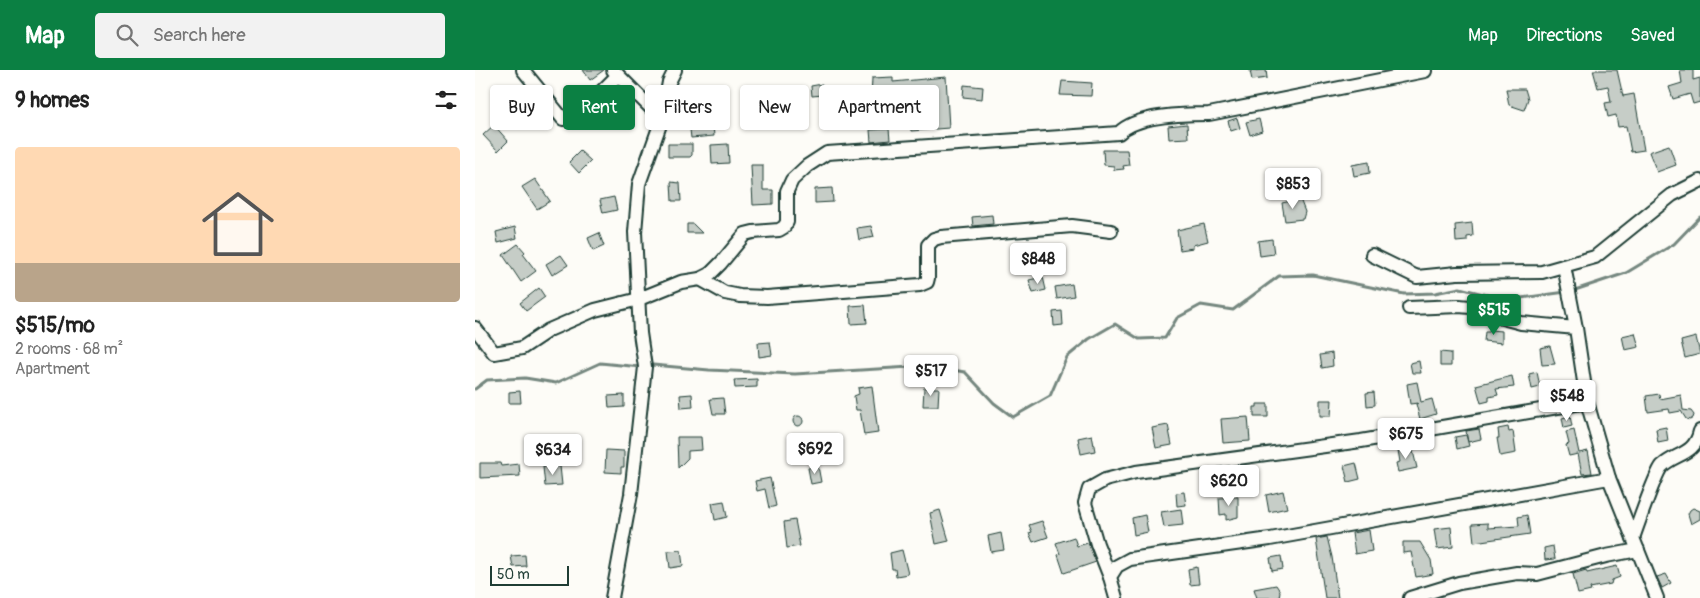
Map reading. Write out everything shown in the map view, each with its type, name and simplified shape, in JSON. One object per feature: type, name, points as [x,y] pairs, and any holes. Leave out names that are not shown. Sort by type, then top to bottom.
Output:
[{"type":"street","points":[[523,70],[563,119],[578,116],[616,73],[645,102]]},
{"type":"street","points":[[668,85],[675,70]]},
{"type":"street","points":[[475,328],[494,353],[522,348],[549,330],[595,310],[639,299],[681,282],[700,279],[710,274],[721,263],[745,234],[779,230],[784,227],[787,222],[787,191],[792,180],[807,166],[827,154],[1119,133],[1125,126],[1143,121],[1189,114],[1209,114],[1425,71]]},
{"type":"street","points":[[612,598],[631,494],[645,367],[640,333],[635,232],[639,184],[658,130]]},
{"type":"street","points":[[1372,254],[1417,276],[1457,273],[1542,272],[1595,257],[1672,196],[1700,181]]},
{"type":"street","points":[[700,279],[725,293],[739,296],[767,297],[920,285],[927,282],[928,278],[928,245],[941,237],[1072,226],[1111,231]]},
{"type":"street","points":[[1564,266],[1587,402],[1609,478],[1638,550],[1654,598]]},
{"type":"street","points":[[1409,308],[1459,306],[1481,308],[1502,318],[1521,323],[1576,328]]},
{"type":"street","points":[[1116,598],[1111,577],[1097,544],[1085,503],[1089,489],[1105,480],[1136,472],[1361,441],[1587,402]]},
{"type":"street","points":[[1633,538],[1661,467],[1683,454],[1698,441],[1700,431]]},
{"type":"street","points":[[1111,577],[1117,566],[1129,559],[1270,539],[1609,478]]},
{"type":"street","points":[[1410,598],[1459,583],[1517,573],[1537,574],[1606,556],[1638,550]]},
{"type":"building","points":[[583,70],[604,70],[590,80]]},
{"type":"building","points":[[1266,70],[1267,78],[1252,80],[1250,71]]},
{"type":"building","points":[[1593,70],[1617,70],[1623,96],[1634,94],[1644,150],[1631,152],[1626,126],[1618,127],[1616,115],[1608,117],[1605,103],[1611,102],[1608,86],[1598,88]]},
{"type":"building","points":[[1680,70],[1693,70],[1693,80],[1700,78],[1700,102],[1693,104],[1690,94],[1673,99],[1669,87],[1682,83]]},
{"type":"building","points":[[893,77],[893,82],[946,77],[949,128],[939,129],[939,85],[872,85],[872,78]]},
{"type":"building","points":[[1062,81],[1092,83],[1091,96],[1060,95]]},
{"type":"building","points":[[822,84],[819,85],[819,95],[812,96],[811,86]]},
{"type":"building","points":[[964,85],[983,87],[982,99],[963,97]]},
{"type":"building","points":[[1506,89],[1525,89],[1528,99],[1524,110],[1509,105]]},
{"type":"building","points":[[1237,118],[1240,128],[1231,131],[1228,121]]},
{"type":"building","points":[[1259,119],[1262,131],[1250,135],[1246,122]]},
{"type":"building","points":[[1187,124],[1188,138],[1169,139],[1168,126]]},
{"type":"building","points":[[490,129],[498,130],[508,141],[498,151],[483,135]]},
{"type":"building","points":[[690,130],[713,130],[714,136],[691,138]]},
{"type":"building","points":[[870,130],[889,130],[890,140],[871,142]]},
{"type":"building","points":[[668,144],[692,144],[692,155],[690,157],[668,157]]},
{"type":"building","points":[[728,144],[729,163],[712,164],[711,145]]},
{"type":"building","points":[[1669,145],[1676,165],[1657,172],[1649,152]]},
{"type":"building","points":[[1103,150],[1127,150],[1129,165],[1123,166],[1124,169],[1114,170],[1114,166],[1104,165]]},
{"type":"building","points":[[580,151],[591,161],[579,173],[569,162]]},
{"type":"building","points":[[1369,162],[1370,173],[1354,176],[1352,165]]},
{"type":"building","points":[[751,165],[763,165],[763,190],[773,190],[773,204],[753,205]]},
{"type":"building","points":[[535,179],[550,201],[537,209],[522,187]]},
{"type":"building","points":[[671,182],[680,183],[681,201],[672,201]]},
{"type":"building","points":[[832,188],[833,202],[815,203],[815,189]]},
{"type":"building","points":[[614,197],[617,210],[603,213],[600,200]]},
{"type":"building","points":[[1300,199],[1305,212],[1303,219],[1285,221],[1282,203]]},
{"type":"building","points":[[992,215],[993,224],[973,226],[972,217]]},
{"type":"building","points":[[1472,223],[1473,236],[1467,237],[1467,241],[1456,242],[1455,225]]},
{"type":"building","points":[[687,224],[693,224],[702,233],[687,233]]},
{"type":"building","points":[[1204,224],[1208,241],[1193,245],[1193,248],[1180,250],[1177,230]]},
{"type":"building","points":[[871,226],[874,237],[859,240],[857,228]]},
{"type":"building","points":[[515,227],[517,238],[498,243],[496,232]]},
{"type":"building","points":[[599,233],[604,246],[593,251],[588,238]]},
{"type":"building","points":[[1272,239],[1274,254],[1260,256],[1258,241]]},
{"type":"building","points":[[518,244],[536,271],[521,282],[503,255]]},
{"type":"building","points":[[561,255],[568,265],[552,275],[546,264]]},
{"type":"building","points":[[1043,277],[1046,290],[1033,293],[1029,280]]},
{"type":"building","points":[[1072,284],[1074,296],[1057,299],[1055,287]]},
{"type":"building","points":[[539,288],[545,297],[526,311],[520,303]]},
{"type":"building","points":[[865,305],[867,323],[851,324],[850,306]]},
{"type":"building","points":[[1062,311],[1063,325],[1054,326],[1053,312]]},
{"type":"building","points":[[1489,330],[1502,331],[1502,343],[1484,341],[1485,332],[1489,332]]},
{"type":"building","points":[[1635,333],[1639,347],[1625,350],[1622,336]]},
{"type":"building","points":[[1696,337],[1700,354],[1685,358],[1681,341]]},
{"type":"building","points":[[770,342],[772,355],[759,357],[758,343]]},
{"type":"building","points":[[1550,346],[1555,364],[1542,365],[1540,348]]},
{"type":"building","points":[[1440,352],[1451,353],[1451,366],[1440,366]]},
{"type":"building","points":[[1332,353],[1333,366],[1322,368],[1320,355]]},
{"type":"building","points":[[1419,361],[1421,373],[1412,373],[1410,363]]},
{"type":"building","points":[[1537,372],[1540,387],[1532,389],[1529,374]]},
{"type":"building","points":[[1512,376],[1514,387],[1496,389],[1498,395],[1489,397],[1489,401],[1481,403],[1476,385]]},
{"type":"building","points":[[757,379],[757,387],[735,388],[734,380]]},
{"type":"building","points":[[1417,382],[1421,402],[1432,399],[1436,414],[1420,419],[1416,404],[1418,403],[1410,404],[1407,384]]},
{"type":"building","points":[[872,386],[878,433],[864,435],[860,410],[856,410],[854,396],[859,394],[858,388]]},
{"type":"building","points":[[924,388],[939,388],[938,406],[923,406]]},
{"type":"building","points":[[520,391],[521,403],[509,403],[509,392]]},
{"type":"building","points":[[1374,392],[1375,405],[1367,406],[1366,393]]},
{"type":"building","points":[[692,394],[693,407],[681,408],[680,395]]},
{"type":"building","points":[[1659,394],[1660,399],[1681,395],[1683,410],[1691,411],[1694,415],[1693,418],[1690,420],[1686,419],[1681,411],[1670,413],[1669,409],[1648,412],[1646,396]]},
{"type":"building","points":[[624,395],[624,407],[609,408],[608,396]]},
{"type":"building","points":[[723,398],[725,414],[713,414],[710,399]]},
{"type":"building","points":[[1320,400],[1332,400],[1331,416],[1320,416]]},
{"type":"building","points":[[1257,404],[1268,404],[1268,417],[1254,417],[1254,407],[1257,407]]},
{"type":"building","points":[[796,416],[800,416],[803,421],[802,425],[796,426],[793,423],[793,419]]},
{"type":"building","points":[[1570,416],[1572,426],[1564,428],[1562,418]]},
{"type":"building","points":[[1248,417],[1250,441],[1223,443],[1221,419]]},
{"type":"building","points":[[1168,425],[1172,445],[1156,448],[1152,428]]},
{"type":"building","points":[[1508,427],[1509,432],[1513,431],[1516,453],[1500,456],[1497,438],[1499,438],[1498,429]]},
{"type":"building","points":[[1666,427],[1668,441],[1658,443],[1656,429]]},
{"type":"building","points":[[1479,429],[1481,439],[1468,442],[1466,431]]},
{"type":"building","points":[[1574,430],[1579,453],[1588,451],[1592,473],[1582,474],[1578,454],[1569,456],[1566,445],[1569,444],[1566,432]]},
{"type":"building","points":[[1092,435],[1095,451],[1081,454],[1078,438]]},
{"type":"building","points":[[1466,435],[1469,446],[1457,449],[1455,437]]},
{"type":"building","points":[[677,437],[701,437],[702,450],[688,451],[688,458],[678,468]]},
{"type":"building","points":[[1412,447],[1417,468],[1398,472],[1396,463],[1400,462],[1398,450]]},
{"type":"building","points":[[606,450],[624,451],[624,467],[621,467],[621,473],[605,472]]},
{"type":"building","points":[[480,463],[500,463],[501,466],[519,464],[520,476],[480,478]]},
{"type":"building","points":[[1356,463],[1360,479],[1348,482],[1344,466]]},
{"type":"building","points":[[560,466],[562,485],[545,486],[543,467]]},
{"type":"building","points":[[818,466],[821,482],[811,484],[808,468]]},
{"type":"building","points":[[770,478],[776,506],[769,508],[765,489],[757,491],[755,481]]},
{"type":"building","points":[[1283,491],[1287,508],[1269,512],[1266,495]]},
{"type":"building","points":[[1184,492],[1186,505],[1177,506],[1176,493]]},
{"type":"building","points":[[1238,497],[1238,517],[1226,520],[1226,514],[1220,515],[1219,498]]},
{"type":"building","points":[[724,501],[727,517],[715,520],[712,503]]},
{"type":"building","points":[[1693,508],[1700,511],[1700,519],[1691,524],[1688,514]]},
{"type":"building","points":[[1181,509],[1183,525],[1164,527],[1161,512]]},
{"type":"building","points":[[940,510],[949,541],[936,544],[930,513]]},
{"type":"building","points":[[1145,515],[1148,532],[1134,535],[1132,518]]},
{"type":"building","points":[[1527,515],[1530,534],[1474,542],[1472,524],[1488,523],[1488,528],[1519,526],[1518,517]]},
{"type":"building","points":[[795,520],[800,546],[787,548],[784,522]]},
{"type":"building","points":[[1042,521],[1048,537],[1033,542],[1029,533],[1032,532],[1029,525]]},
{"type":"building","points":[[1451,527],[1453,547],[1437,549],[1434,529]]},
{"type":"building","points":[[1369,530],[1372,551],[1355,554],[1352,533]]},
{"type":"building","points":[[1001,533],[1004,550],[991,552],[988,536]]},
{"type":"building","points":[[1074,537],[1077,546],[1088,543],[1096,562],[1064,573],[1056,543]]},
{"type":"building","points":[[1327,537],[1338,598],[1325,598],[1316,539]]},
{"type":"building","points":[[1403,542],[1420,542],[1431,560],[1433,574],[1416,577],[1411,552],[1403,553]]},
{"type":"building","points":[[1553,546],[1555,559],[1545,560],[1544,548]]},
{"type":"building","points":[[681,550],[683,566],[670,568],[668,551]]},
{"type":"building","points":[[902,550],[908,574],[896,576],[895,569],[892,569],[890,553]]},
{"type":"building","points":[[525,555],[526,566],[513,567],[511,556]]},
{"type":"building","points":[[1281,556],[1283,569],[1272,571],[1270,558]]},
{"type":"building","points":[[1617,566],[1620,577],[1612,580],[1611,584],[1590,588],[1591,591],[1578,594],[1573,574],[1586,570],[1587,573]]},
{"type":"building","points":[[1197,567],[1199,584],[1190,585],[1188,569]]},
{"type":"building","points":[[1666,574],[1671,583],[1662,588],[1657,577]]},
{"type":"building","points":[[1276,585],[1280,591],[1279,598],[1257,598],[1254,589]]},
{"type":"waterway","points":[[1572,291],[1626,273],[1674,244],[1700,217]]},
{"type":"waterway","points":[[648,367],[653,365],[795,374],[927,366],[965,372],[994,403],[1013,417],[1050,396],[1067,357],[1089,339],[1115,324],[1139,339],[1165,338],[1177,318],[1201,305],[1233,310],[1279,276],[1313,275],[1404,294],[1435,293],[1460,288],[1506,300],[1566,292]]},
{"type":"waterway","points":[[475,389],[487,380],[525,378],[556,383],[600,363],[641,367]]}]
